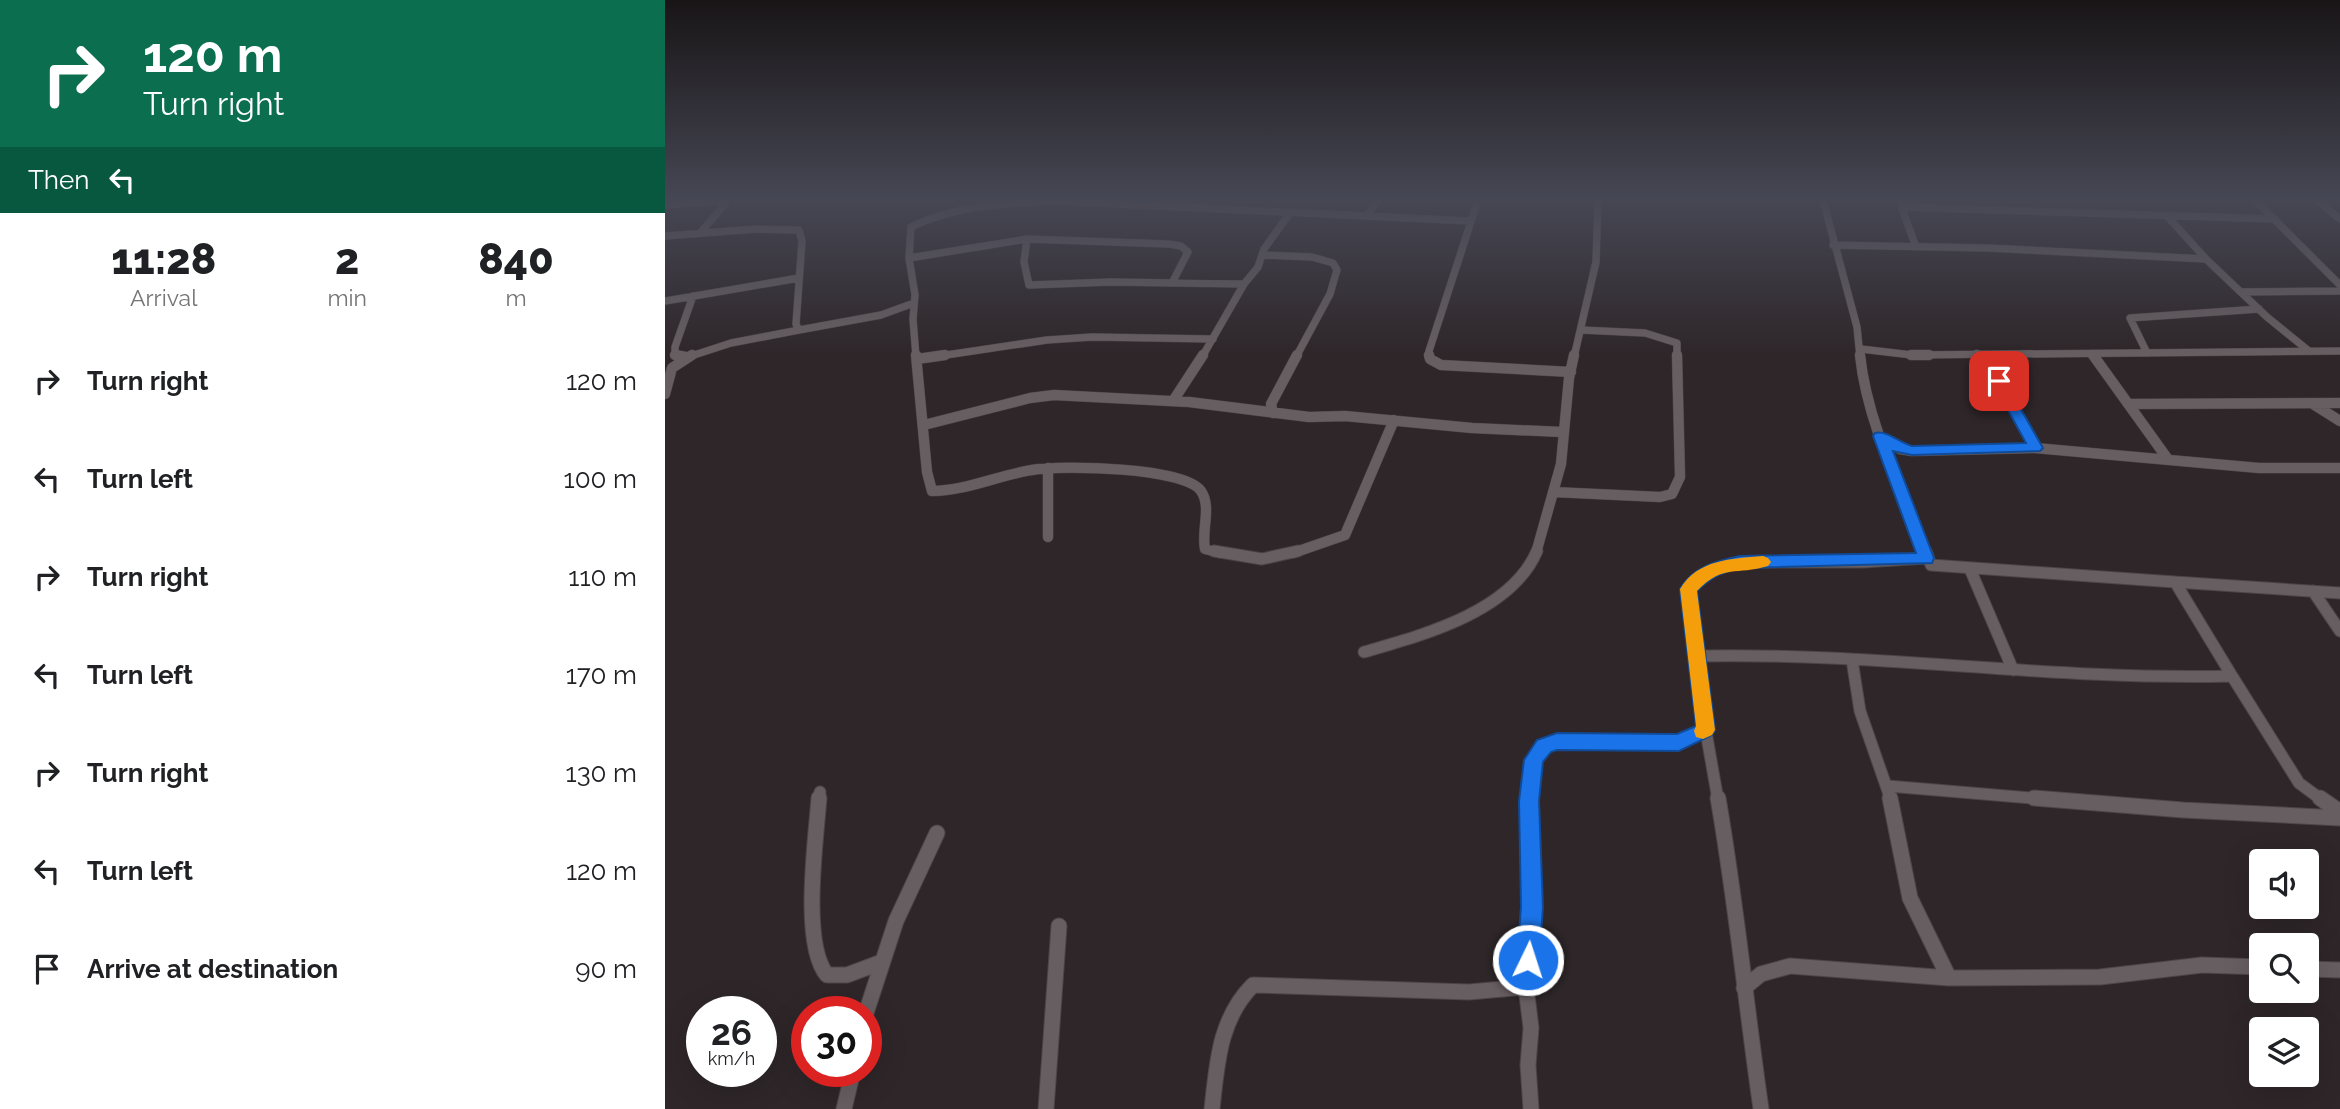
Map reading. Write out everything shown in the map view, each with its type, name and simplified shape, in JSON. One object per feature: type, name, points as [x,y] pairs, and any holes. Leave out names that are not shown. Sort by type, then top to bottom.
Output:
[{"type":"street","points":[[799,330],[796,324],[801,252]]},
{"type":"street","points":[[909,252],[927,472],[932,491],[948,491],[1048,468],[1159,473],[1187,478],[1199,487],[1205,501],[1205,549],[1243,558],[1285,556],[1345,535],[1394,420]]},
{"type":"street","points":[[909,258],[948,252]]},
{"type":"street","points":[[1025,252],[1024,273],[1029,285],[1244,284]]},
{"type":"street","points":[[1172,283],[1188,252]]},
{"type":"street","points":[[1173,401],[1244,284],[1258,267],[1264,252]]},
{"type":"street","points":[[1460,252],[1429,351],[1430,359],[1441,365],[1571,372]]},
{"type":"street","points":[[1364,652],[1410,639],[1462,618],[1504,596],[1520,579],[1536,554],[1561,464],[1562,432],[1571,372],[1596,252]]},
{"type":"street","points":[[1835,252],[1861,349],[1863,384],[1880,436],[1931,565],[2340,593]]},
{"type":"street","points":[[2071,252],[2206,259]]},
{"type":"street","points":[[2199,252],[2259,309],[2309,351]]},
{"type":"street","points":[[2307,252],[2340,285]]},
{"type":"street","points":[[1262,255],[1312,257],[1333,263],[1337,270],[1335,286],[1271,404],[1273,412]]},
{"type":"street","points":[[665,302],[799,278]]},
{"type":"street","points":[[2241,292],[2340,291]]},
{"type":"street","points":[[686,357],[675,355],[675,347],[693,296]]},
{"type":"street","points":[[665,394],[672,368],[686,357],[731,344],[881,315],[914,303]]},
{"type":"street","points":[[2147,353],[2130,318],[2259,309]]},
{"type":"street","points":[[1553,492],[1660,497],[1672,494],[1680,477],[1677,343],[1650,335],[1581,330]]},
{"type":"street","points":[[917,359],[946,357],[1016,342],[1092,337],[1213,339]]},
{"type":"street","points":[[1861,349],[1912,355],[2340,351]]},
{"type":"street","points":[[1976,354],[2007,393],[2035,448]]},
{"type":"street","points":[[2092,354],[2167,458]]},
{"type":"street","points":[[925,425],[1044,395],[1173,401],[1309,417],[1345,416],[1472,428],[1562,432]]},
{"type":"street","points":[[2128,404],[2340,403]]},
{"type":"street","points":[[2313,404],[2340,421]]},
{"type":"street","points":[[1880,436],[1894,447],[1912,451],[2035,448],[2259,468],[2340,468]]},
{"type":"street","points":[[1048,468],[1048,537]]},
{"type":"street","points":[[1761,1109],[1728,857],[1706,730],[1688,589],[1703,575],[1720,566],[1740,562],[1926,558]]},
{"type":"street","points":[[1970,569],[2013,670]]},
{"type":"street","points":[[2175,582],[2299,783],[2335,814]]},
{"type":"street","points":[[2313,591],[2340,631]]},
{"type":"street","points":[[1698,656],[1780,654],[2154,678],[2232,676]]},
{"type":"street","points":[[1852,660],[1860,710],[1888,786],[1910,898],[1949,978]]},
{"type":"street","points":[[1531,1109],[1528,1066],[1531,1028],[1526,987],[1532,907],[1529,801],[1534,760],[1544,746],[1557,741],[1679,743],[1706,730]]},
{"type":"street","points":[[1888,786],[2335,814]]},
{"type":"street","points":[[820,792],[812,943],[818,968],[826,974],[840,976],[879,963]]},
{"type":"street","points":[[870,996],[879,963],[915,876],[937,834]]},
{"type":"street","points":[[1046,1109],[1059,926]]},
{"type":"street","points":[[1744,988],[1761,974],[1790,966],[1949,978],[2100,977],[2202,965],[2249,967]]},
{"type":"street","points":[[2319,969],[2340,970]]},
{"type":"street","points":[[1212,1109],[1227,1016],[1242,993],[1253,985],[1469,992],[1526,987]]},
{"type":"street","points":[[844,1109],[849,1087]]},
{"type":"slow traffic","points":[[1703,731],[1706,730],[1688,589],[1703,575],[1720,566],[1740,562],[1763,562]]},
{"type":"route","points":[[1528,960],[1532,907],[1529,801],[1534,760],[1544,746],[1557,741],[1679,743],[1706,730],[1688,589],[1703,575],[1720,566],[1740,562],[1863,562],[1926,558],[1880,436],[1894,447],[1912,451],[2035,448],[2017,409],[1999,381]]}]
